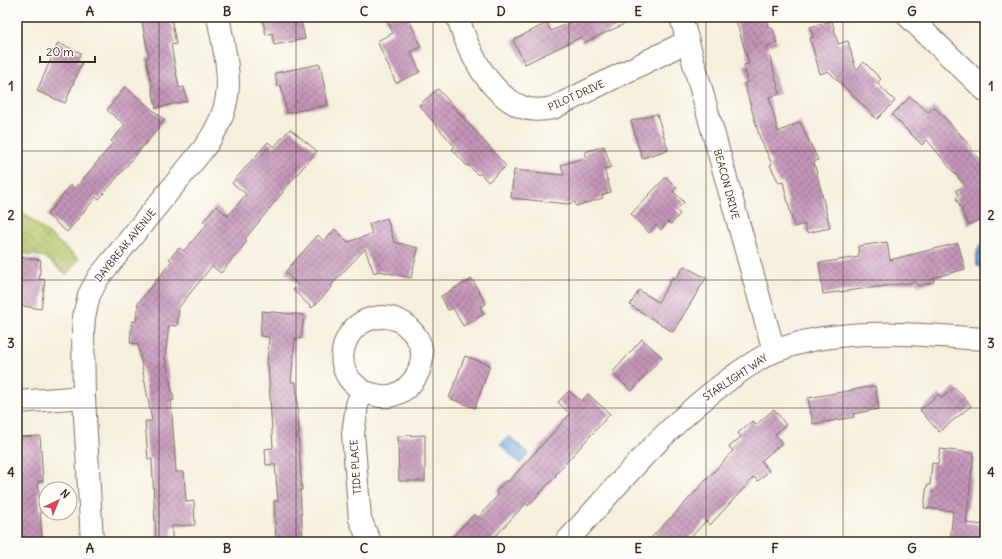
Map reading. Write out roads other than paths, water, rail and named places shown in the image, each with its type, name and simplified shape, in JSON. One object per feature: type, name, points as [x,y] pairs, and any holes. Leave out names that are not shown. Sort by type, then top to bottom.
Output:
[{"type":"street","name":"DAYBREAK AVENUE","points":[[92,542],[84,397],[84,317],[89,295],[94,284],[105,268],[205,147],[215,132],[227,99],[228,81],[226,59],[218,17]]},
{"type":"street","name":"PILOT DRIVE","points":[[458,17],[473,56],[486,77],[504,96],[523,108],[532,110],[553,108],[688,41]]},
{"type":"street","name":"BEACON DRIVE","points":[[680,17],[688,41],[774,352]]},
{"type":"street","points":[[909,17],[985,90]]},
{"type":"street","name":"STARLIGHT WAY","points":[[566,542],[654,446],[695,405],[738,372],[774,352],[800,343],[852,334],[885,332],[985,339]]},
{"type":"street","name":"TIDE PLACE","points":[[362,391],[357,404],[353,434],[360,519],[370,542]]},
{"type":"street","points":[[17,402],[84,397]]},
{"type":"water","points":[[985,242],[985,269],[983,269],[977,266],[977,255],[978,249]]},
{"type":"water","points":[[509,436],[529,454],[520,464],[500,445]]}]
